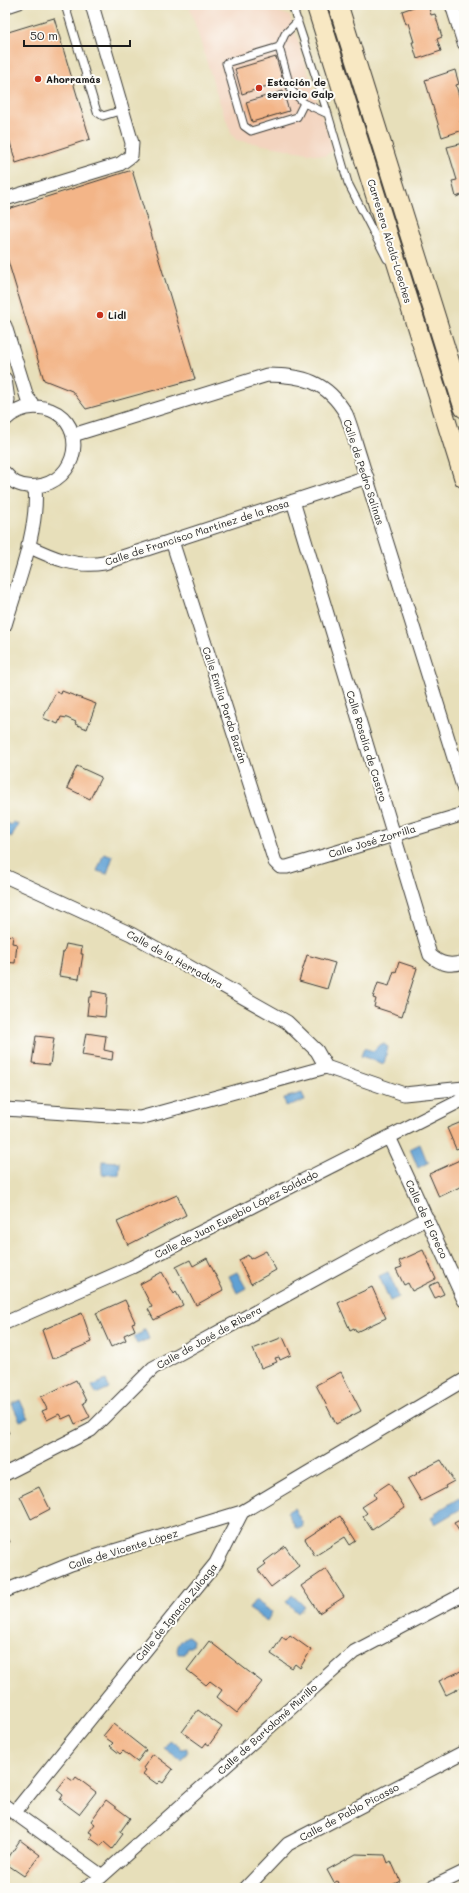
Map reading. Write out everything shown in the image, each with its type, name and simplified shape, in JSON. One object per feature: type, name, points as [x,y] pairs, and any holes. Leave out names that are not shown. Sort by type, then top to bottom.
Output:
[{"type":"main road","name":"Carretera Alcalá-Loeches","points":[[316,5],[464,478]]},
{"type":"main road","name":"Carretera Alcalá-Loeches","points":[[338,5],[464,408]]},
{"type":"street","points":[[5,199],[120,164],[132,156],[132,143],[92,5]]},
{"type":"street","points":[[452,5],[463,34]]},
{"type":"street","points":[[5,326],[25,391],[34,406]]},
{"type":"street","name":"Calle de Pedro Salinas","points":[[73,435],[267,375],[292,375],[312,380],[332,395],[346,415],[464,790]]},
{"type":"street","points":[[5,379],[8,400],[5,419]]},
{"type":"street","points":[[5,419],[22,408],[34,406],[51,410],[66,422],[73,435],[74,455],[68,469],[54,482],[35,487],[16,483],[5,473]]},
{"type":"street","name":"Calle de Francisco Martínez de la Rosa","points":[[28,546],[56,559],[76,564],[93,565],[172,541],[366,477]]},
{"type":"street","points":[[5,625],[28,546],[37,501],[35,487]]},
{"type":"street","name":"Calle Rosalía de Castro","points":[[292,501],[430,956],[437,962],[448,965],[464,962]]},
{"type":"street","name":"Calle Emilia Pardo Bazán","points":[[172,541],[275,862],[280,867]]},
{"type":"street","name":"Calle José Zorrilla","points":[[280,867],[286,867],[464,814]]},
{"type":"street","name":"Calle de la Herradura","points":[[5,876],[131,934],[288,1022],[317,1051],[326,1067]]},
{"type":"street","points":[[5,1110],[140,1118],[326,1067],[404,1094],[464,1088]]},
{"type":"street","name":"Calle de Juan Eusebio López Soldado","points":[[5,1323],[132,1267],[464,1100]]},
{"type":"street","name":"Calle de El Greco","points":[[389,1137],[464,1300]]},
{"type":"street","name":"Calle de José de Ribera","points":[[5,1474],[91,1430],[154,1368],[427,1218]]},
{"type":"street","points":[[242,1512],[464,1380]]},
{"type":"street","name":"Calle de Vicente López","points":[[5,1591],[71,1564],[242,1512]]},
{"type":"street","name":"Calle de Ignacio Zuloaga","points":[[10,1809],[216,1563],[242,1512]]},
{"type":"street","name":"Calle de Bartolomé Murillo","points":[[86,1888],[102,1876],[354,1652],[464,1594]]},
{"type":"street","name":"Calle de Pablo Picasso","points":[[246,1888],[288,1844],[464,1752]]},
{"type":"street","points":[[10,1809],[102,1876]]},
{"type":"street","points":[[431,1888],[464,1872]]},
{"type":"lane","points":[[5,10],[20,5]]},
{"type":"lane","points":[[65,5],[97,112],[103,116],[123,110]]},
{"type":"lane","points":[[292,5],[328,114],[348,183],[406,294]]},
{"type":"lane","points":[[298,21],[285,34],[279,47],[291,90],[304,103],[328,114]]},
{"type":"lane","points":[[279,47],[226,63],[244,126],[251,131],[297,117],[304,103]]},
{"type":"shaded area","points":[[189,5],[260,5],[290,16],[333,150],[325,156],[236,140],[231,133],[218,98]]},
{"type":"water","points":[[5,822],[11,825],[13,822],[18,824],[12,837],[5,834]]},
{"type":"water","points":[[104,853],[113,856],[107,874],[97,871]]},
{"type":"water","points":[[380,1044],[384,1044],[388,1047],[384,1064],[361,1056],[364,1048],[373,1051]]},
{"type":"water","points":[[302,1093],[305,1101],[286,1106],[284,1098]]},
{"type":"water","points":[[420,1144],[426,1159],[429,1162],[418,1168],[410,1149]]},
{"type":"water","points":[[102,1161],[120,1162],[119,1175],[102,1174]]},
{"type":"water","points":[[237,1272],[246,1288],[237,1293],[229,1276]]},
{"type":"water","points":[[388,1272],[399,1297],[390,1301],[379,1276]]},
{"type":"water","points":[[145,1329],[149,1339],[137,1344],[133,1337],[143,1332],[142,1330]]},
{"type":"water","points":[[106,1380],[109,1388],[96,1394],[92,1386]]},
{"type":"water","points":[[20,1400],[28,1418],[20,1421],[12,1404]]},
{"type":"water","points":[[459,1498],[464,1507],[435,1524],[431,1518],[435,1513]]},
{"type":"water","points":[[294,1508],[302,1522],[303,1527],[301,1528],[296,1528],[287,1512]]},
{"type":"water","points":[[292,1595],[304,1606],[298,1613],[286,1602]]},
{"type":"water","points":[[255,1600],[272,1612],[267,1621],[249,1609]]},
{"type":"water","points":[[188,1636],[193,1640],[192,1646],[187,1648],[184,1654],[178,1654],[177,1649],[179,1644]]},
{"type":"water","points":[[170,1740],[182,1749],[187,1748],[187,1753],[181,1760],[164,1748]]},
{"type":"building","points":[[419,5],[428,5],[431,15],[435,14],[442,37],[437,39],[441,51],[417,59],[412,42],[414,42],[408,23],[406,24],[402,11]]},
{"type":"building","name":"Ahorramás","points":[[54,18],[90,139],[16,163],[5,125],[5,33]]},
{"type":"building","points":[[276,57],[283,81],[242,94],[235,69]]},
{"type":"building","points":[[455,70],[459,84],[456,85],[464,115],[464,120],[460,121],[463,130],[442,137],[425,80]]},
{"type":"building","points":[[283,91],[289,111],[252,122],[246,102]]},
{"type":"building","points":[[464,143],[464,194],[456,197],[452,181],[457,180],[447,147]]},
{"type":"building","name":"Lidl","points":[[132,170],[195,379],[86,409],[72,391],[44,380],[5,251],[5,210]]},
{"type":"building","points":[[62,691],[96,704],[87,729],[75,724],[76,722],[67,718],[61,717],[58,724],[43,718],[56,692],[61,694]]},
{"type":"building","points":[[77,766],[101,777],[90,799],[67,788]]},
{"type":"building","points":[[5,935],[13,936],[12,943],[17,944],[15,963],[5,962]]},
{"type":"building","points":[[66,944],[82,947],[81,954],[83,954],[79,979],[59,976],[63,952]]},
{"type":"building","points":[[307,955],[335,963],[327,989],[299,981]]},
{"type":"building","points":[[399,962],[417,968],[402,1016],[374,1007],[376,999],[373,998],[378,983],[389,986]]},
{"type":"building","points":[[92,991],[107,994],[105,1017],[87,1015],[89,997],[92,997]]},
{"type":"building","points":[[86,1033],[106,1036],[104,1050],[113,1052],[112,1060],[82,1055]]},
{"type":"building","points":[[36,1036],[54,1038],[50,1065],[32,1063]]},
{"type":"building","points":[[464,1121],[464,1146],[456,1149],[447,1128]]},
{"type":"building","points":[[464,1158],[464,1185],[439,1197],[429,1174]]},
{"type":"building","points":[[177,1195],[186,1215],[128,1245],[117,1222]]},
{"type":"building","points":[[423,1250],[436,1279],[412,1291],[408,1283],[404,1285],[396,1269],[402,1267],[399,1261]]},
{"type":"building","points":[[266,1251],[276,1270],[251,1284],[239,1260],[248,1255],[250,1259]]},
{"type":"building","points":[[207,1258],[223,1290],[196,1305],[176,1267],[190,1260],[193,1266]]},
{"type":"building","points":[[162,1272],[174,1294],[176,1292],[183,1305],[154,1320],[148,1309],[152,1307],[140,1284]]},
{"type":"building","points":[[438,1282],[444,1294],[435,1298],[429,1286]]},
{"type":"building","points":[[372,1287],[386,1318],[356,1332],[354,1328],[350,1330],[338,1303]]},
{"type":"building","points":[[125,1300],[135,1322],[132,1323],[135,1330],[124,1335],[126,1340],[111,1347],[96,1313]]},
{"type":"building","points":[[82,1313],[92,1342],[52,1359],[42,1330]]},
{"type":"building","points":[[283,1337],[291,1355],[280,1360],[279,1357],[275,1358],[277,1362],[261,1368],[253,1349]]},
{"type":"building","points":[[341,1372],[361,1411],[336,1424],[316,1385]]},
{"type":"building","points":[[76,1380],[86,1401],[83,1403],[90,1417],[75,1424],[71,1415],[62,1419],[59,1414],[47,1420],[42,1411],[47,1409],[41,1397]]},
{"type":"building","points":[[5,1425],[9,1433],[5,1435]]},
{"type":"building","points":[[441,1460],[454,1481],[445,1486],[446,1488],[421,1501],[408,1479],[417,1474],[416,1473]]},
{"type":"building","points":[[389,1483],[405,1508],[372,1530],[363,1516],[367,1513],[362,1507],[376,1498],[374,1493]]},
{"type":"building","points":[[39,1487],[50,1509],[31,1519],[20,1496]]},
{"type":"building","points":[[340,1516],[356,1541],[350,1545],[345,1537],[315,1556],[305,1539]]},
{"type":"building","points":[[464,1518],[464,1528],[459,1531],[454,1523]]},
{"type":"building","points":[[5,1533],[9,1542],[5,1544]]},
{"type":"building","points":[[285,1546],[299,1566],[271,1587],[258,1570],[266,1564],[264,1562]]},
{"type":"building","points":[[326,1569],[344,1597],[319,1613],[301,1586]]},
{"type":"building","points":[[290,1635],[311,1650],[300,1668],[295,1664],[292,1668],[271,1654],[282,1637],[286,1640]]},
{"type":"building","points":[[209,1641],[262,1682],[237,1713],[217,1697],[222,1690],[210,1681],[206,1685],[187,1670]]},
{"type":"building","points":[[463,1670],[464,1686],[446,1695],[439,1681]]},
{"type":"building","points":[[198,1710],[222,1727],[209,1745],[206,1743],[203,1747],[182,1732]]},
{"type":"building","points":[[113,1724],[146,1750],[137,1762],[123,1751],[120,1754],[110,1746],[113,1743],[103,1736]]},
{"type":"building","points":[[153,1754],[173,1769],[163,1783],[160,1781],[157,1784],[143,1774],[146,1770],[143,1768]]},
{"type":"building","points":[[67,1777],[73,1781],[76,1777],[96,1792],[79,1814],[60,1800],[63,1795],[57,1790]]},
{"type":"building","points":[[106,1800],[130,1818],[120,1832],[123,1834],[112,1849],[104,1842],[101,1846],[90,1838],[93,1834],[89,1832],[95,1824],[91,1821]]},
{"type":"building","points":[[20,1840],[40,1855],[24,1876],[5,1863]]},
{"type":"building","points":[[356,1854],[385,1855],[388,1863],[391,1861],[400,1881],[386,1888],[340,1888],[337,1881],[334,1883],[327,1870]]},
{"type":"place","name":"Ahorramás","points":[[38,79]]},
{"type":"place","name":"Estación de servicio Galp","points":[[259,88]]},
{"type":"place","name":"Lidl","points":[[100,315]]}]
